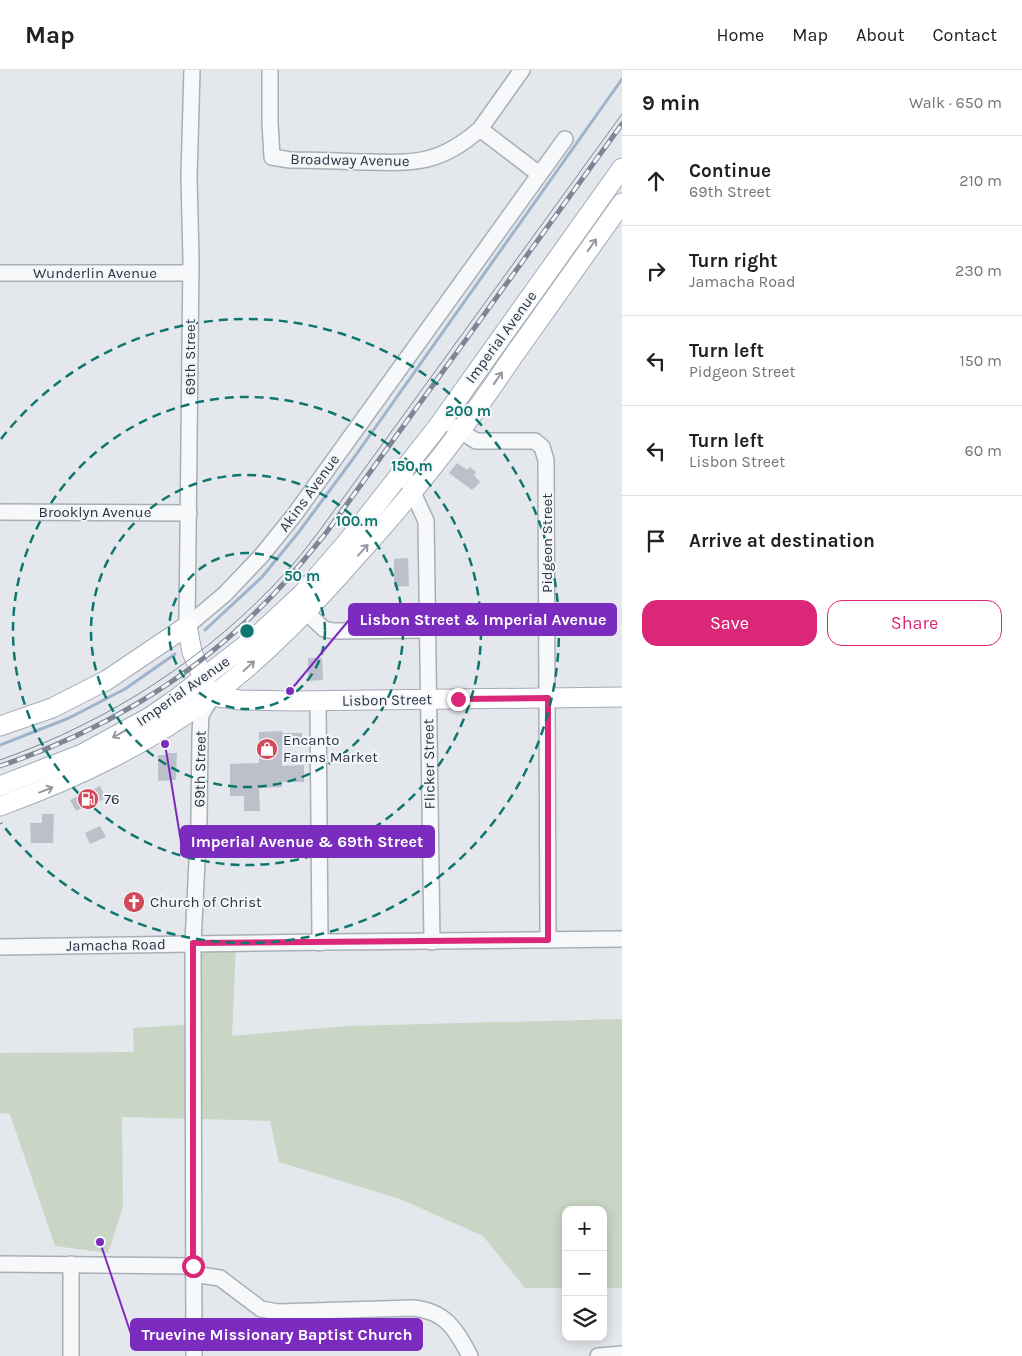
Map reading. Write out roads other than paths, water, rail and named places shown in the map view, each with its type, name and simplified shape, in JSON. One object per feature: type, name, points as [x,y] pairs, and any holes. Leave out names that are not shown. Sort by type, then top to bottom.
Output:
[{"type":"main road","name":"Imperial Avenue","points":[[0,786],[82,754],[150,717],[203,679],[256,637],[302,594],[347,542],[443,418],[622,168]]},
{"type":"main road","name":"Imperial Avenue","points":[[0,806],[51,788],[115,758],[162,730],[212,696],[246,669],[306,612],[385,524],[460,432],[622,203]]},
{"type":"main road","name":"69th Street","points":[[187,626],[192,652],[212,696]]},
{"type":"main road","name":"Akins Avenue","points":[[0,726],[52,708],[107,680],[187,626]]},
{"type":"main road","name":"Lisbon Street","points":[[212,696],[240,700],[318,701],[622,697]]},
{"type":"street","name":"69th Street","points":[[187,626],[189,177],[192,70]]},
{"type":"street","name":"Broadway Avenue","points":[[270,70],[272,157],[290,160],[408,163],[452,150],[480,129],[516,72]]},
{"type":"street","points":[[480,129],[539,174]]},
{"type":"street","name":"Akins Avenue","points":[[187,626],[225,594],[262,555],[295,514],[565,140]]},
{"type":"street","name":"Wunderlin Avenue","points":[[0,273],[190,273]]},
{"type":"street","points":[[443,418],[460,432]]},
{"type":"street","name":"Pidgeon Street","points":[[460,432],[476,441],[536,442],[542,447],[546,460],[548,940]]},
{"type":"street","name":"Flicker Street","points":[[403,471],[426,521],[432,942]]},
{"type":"street","name":"Brooklyn Avenue","points":[[0,512],[189,512]]},
{"type":"street","points":[[306,612],[324,628],[334,631],[428,630]]},
{"type":"street","name":"69th Street","points":[[194,1356],[193,943],[199,820],[201,715],[212,696]]},
{"type":"street","points":[[318,701],[320,943]]},
{"type":"street","name":"Jamacha Road","points":[[0,947],[193,943],[622,939]]},
{"type":"street","points":[[0,1264],[71,1264],[193,1270],[220,1278],[261,1309],[278,1312],[413,1308],[429,1311],[444,1318],[450,1324],[470,1356]]},
{"type":"street","points":[[71,1264],[71,1356]]},
{"type":"street","points":[[598,1356],[622,1354]]},
{"type":"waterway","points":[[205,630],[262,577],[298,533],[353,459],[622,79]]},
{"type":"waterway","points":[[0,745],[69,718],[125,689],[175,654]]},
{"type":"tram line","points":[[0,760],[80,726],[155,684],[224,632],[287,571],[320,530],[622,114]]},
{"type":"railway","points":[[0,766],[71,738],[105,722],[138,703],[170,683],[201,660],[267,601],[326,533],[622,124]]},
{"type":"place","name":"Lisbon Street & Imperial Avenue","points":[[290,691]]},
{"type":"place","name":"Imperial Avenue & 69th Street","points":[[165,744]]},
{"type":"place","name":"Encanto Farms Market","points":[[267,749]]},
{"type":"place","name":"76","points":[[88,799]]},
{"type":"place","name":"Church of Christ","points":[[134,902]]},
{"type":"place","name":"Truevine Missionary Baptist Church","points":[[100,1242]]}]
